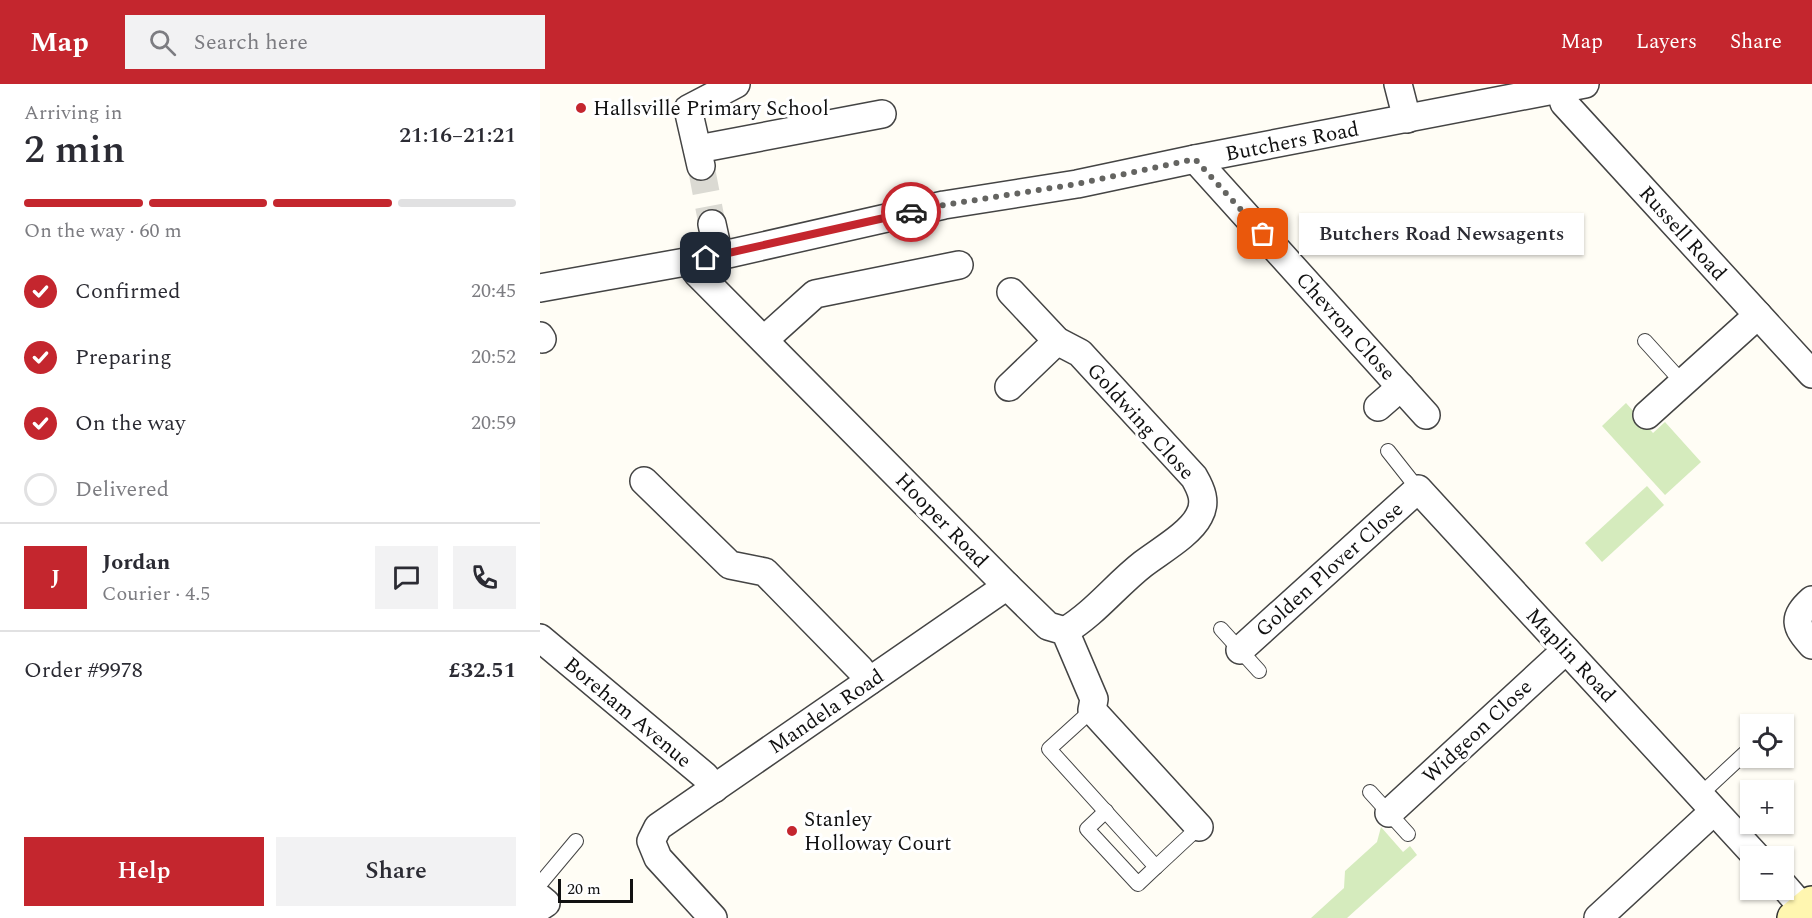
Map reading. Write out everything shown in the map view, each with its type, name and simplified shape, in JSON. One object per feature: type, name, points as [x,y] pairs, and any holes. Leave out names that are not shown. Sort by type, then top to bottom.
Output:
[{"type":"street","points":[[736,84],[688,109],[699,157],[882,114]]},
{"type":"street","points":[[1398,84],[1407,119]]},
{"type":"street","name":"Butchers Road","points":[[540,288],[706,258],[944,205],[1077,184],[1572,86]]},
{"type":"street","name":"Russell Road","points":[[1572,86],[1564,103],[1812,374]]},
{"type":"street","name":"Chevron Close","points":[[1195,159],[1426,415]]},
{"type":"street","name":"Hooper Road","points":[[712,224],[706,258],[697,273],[1048,626],[1065,631]]},
{"type":"street","points":[[764,340],[815,294],[959,265]]},
{"type":"street","name":"Goldwing Close","points":[[1011,292],[1058,341],[1080,353],[1194,477],[1202,492],[1203,505],[1193,525],[1142,565],[1079,622],[1065,631]]},
{"type":"street","points":[[1647,415],[1758,315]]},
{"type":"street","points":[[1009,387],[1058,341]]},
{"type":"street","name":"Chevron Close","points":[[1378,407],[1401,387]]},
{"type":"street","points":[[644,481],[730,565],[765,572],[869,681]]},
{"type":"street","name":"Maplin Road","points":[[1418,489],[1747,846]]},
{"type":"street","name":"Golden Plover Close","points":[[1240,650],[1418,489]]},
{"type":"street","name":"Mandela Road","points":[[712,918],[658,858],[651,841],[658,827],[1007,586]]},
{"type":"street","points":[[1812,600],[1800,612],[1797,621],[1800,631],[1812,645]]},
{"type":"street","points":[[1065,631],[1094,699],[1092,710],[1199,827]]},
{"type":"street","name":"Boreham Avenue","points":[[540,638],[705,776],[714,789]]},
{"type":"street","name":"Widgeon Close","points":[[1389,813],[1566,650]]},
{"type":"street","points":[[1598,918],[1707,803]]},
{"type":"lane","points":[[1646,341],[1683,383]]},
{"type":"lane","name":"Maplin Road","points":[[1388,451],[1418,489]]},
{"type":"lane","name":"Golden Plover Close","points":[[1221,629],[1259,671]]},
{"type":"lane","points":[[1092,710],[1049,749],[1156,867]]},
{"type":"lane","points":[[1707,803],[1740,760]]},
{"type":"lane","points":[[1370,792],[1408,834]]},
{"type":"lane","points":[[1106,811],[1086,829],[1138,884],[1199,827]]},
{"type":"lane","points":[[541,898],[576,841]]},
{"type":"green space","points":[[1626,403],[1653,433],[1665,422],[1701,462],[1665,495],[1602,426]]},
{"type":"green space","points":[[1647,486],[1664,505],[1602,562],[1585,543]]},
{"type":"green space","points":[[1381,827],[1403,852],[1410,846],[1417,855],[1347,918],[1311,918],[1344,888],[1345,871],[1377,842]]},
{"type":"tunnel","points":[[701,166],[712,224]]},
{"type":"way so far","points":[[911,212],[1077,184],[1195,159],[1263,234]]},
{"type":"place","name":"Hallsville Primary School","points":[[581,108]]},
{"type":"place","name":"Butchers Road Newsagents","points":[[1263,234]]},
{"type":"place","name":"Stanley Holloway Court","points":[[792,831]]},
{"type":"route","points":[[706,258],[911,212]]}]
